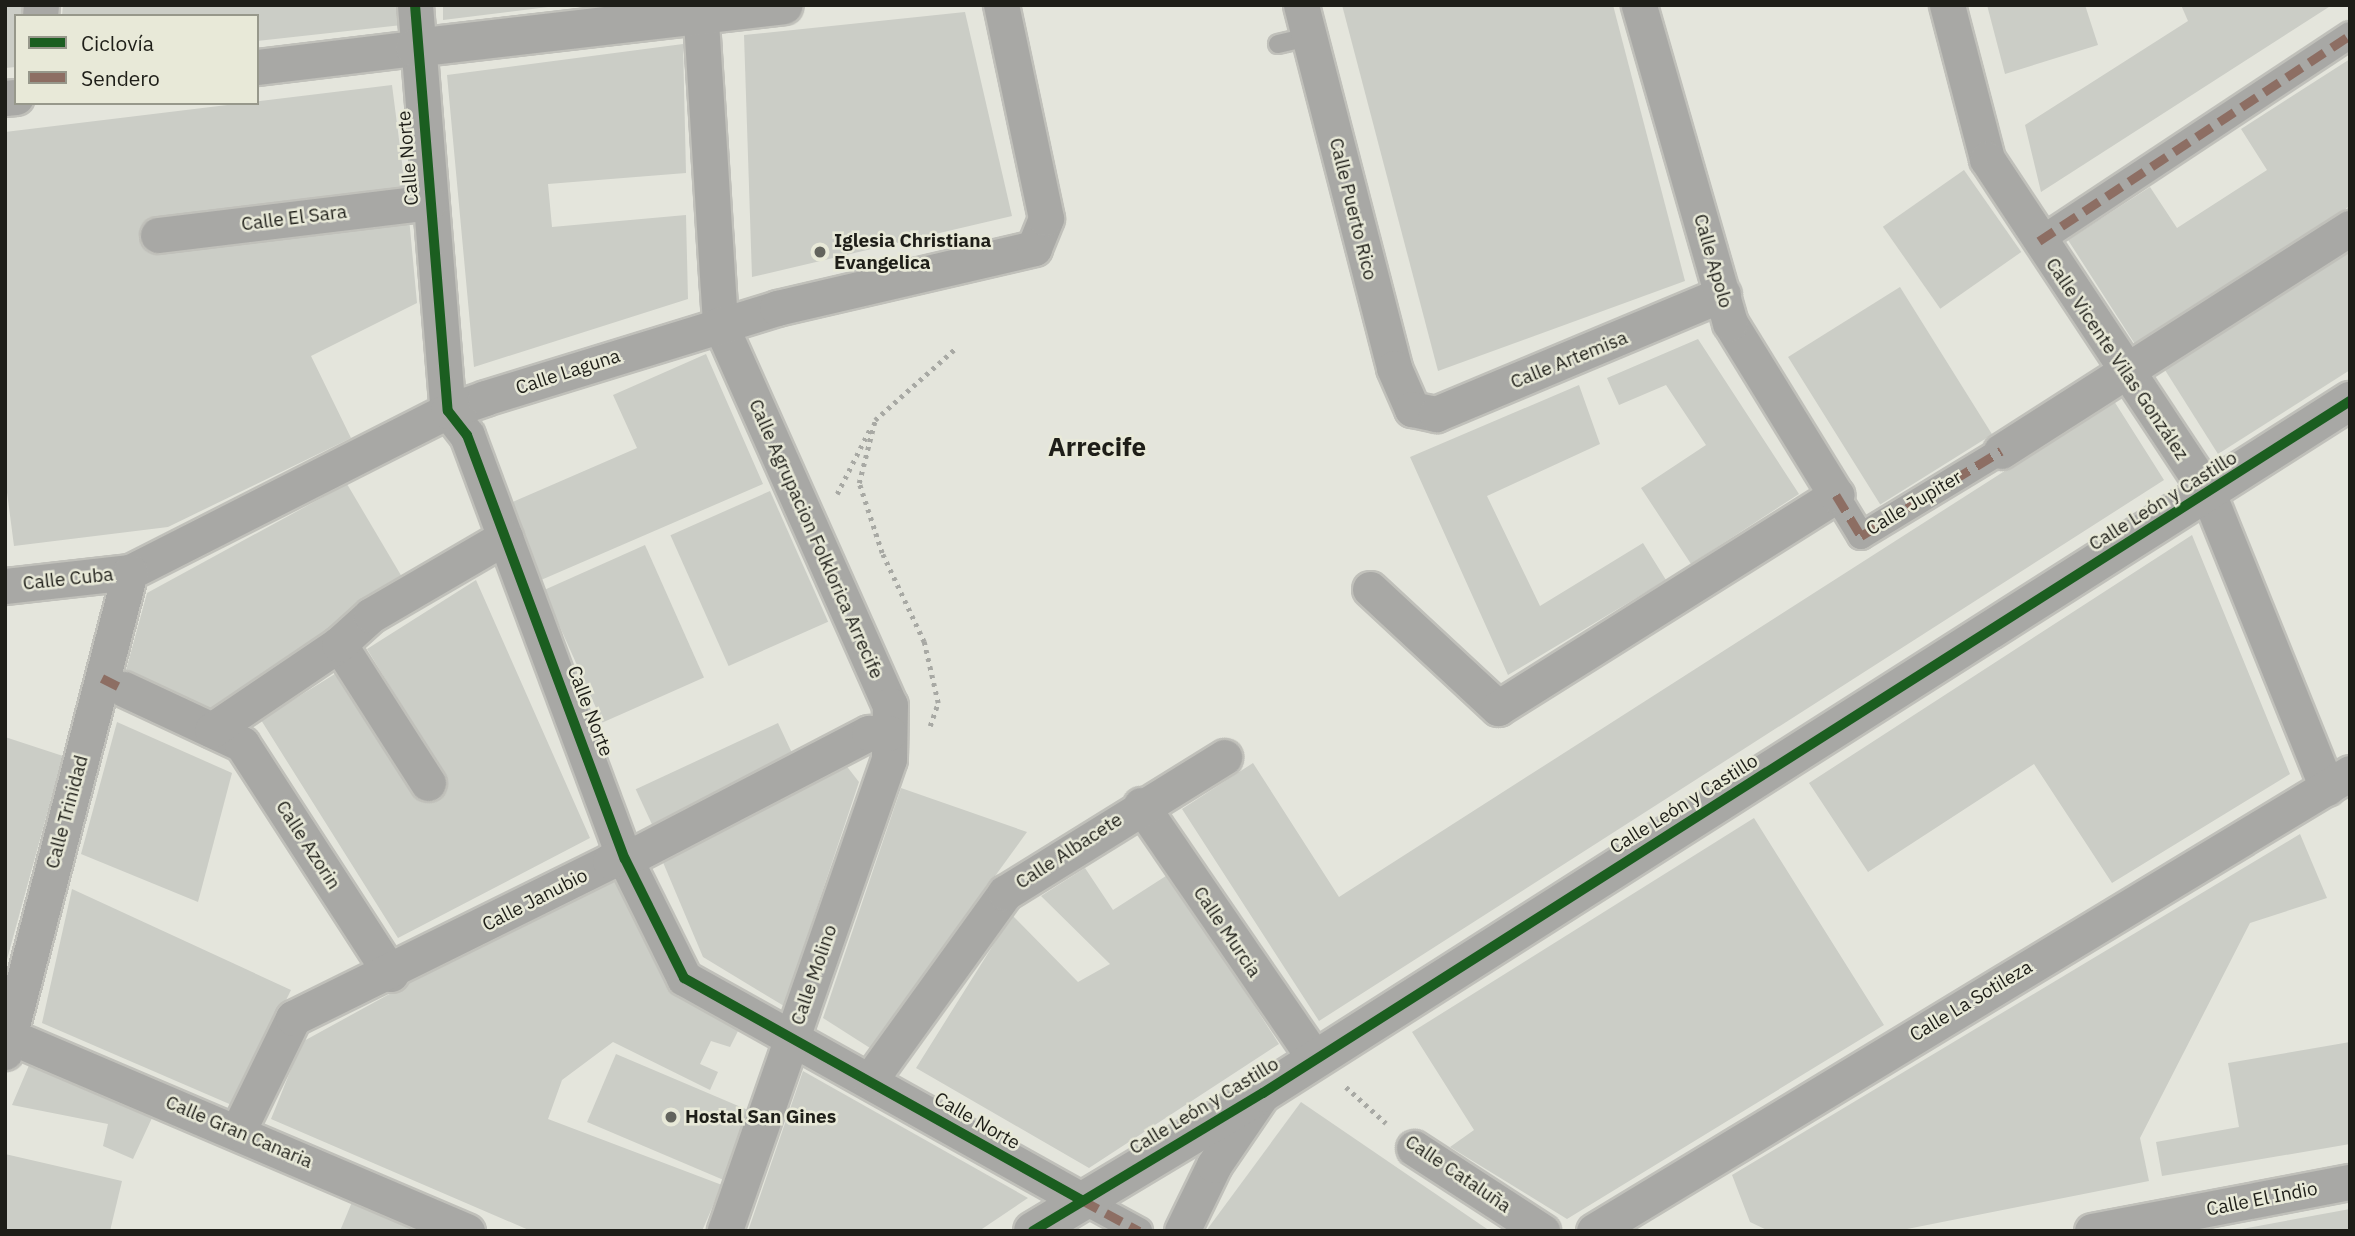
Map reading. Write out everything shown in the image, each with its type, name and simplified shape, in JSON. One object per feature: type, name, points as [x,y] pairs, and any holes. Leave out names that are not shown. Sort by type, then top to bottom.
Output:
[{"type":"street","name":"Calle Norte","points":[[415,5],[415,48],[448,411],[467,435],[625,859],[684,978],[1139,1231]]},
{"type":"street","points":[[259,67],[700,11],[784,5]]},
{"type":"street","name":"Calle Laguna","points":[[130,572],[448,411],[720,324],[1034,248],[1046,218],[1001,5]]},
{"type":"street","name":"Calle Apolo","points":[[1639,5],[1730,323],[1836,495]]},
{"type":"street","name":"Calle Vicente Vilas González","points":[[1947,5],[1987,159],[2208,493],[2338,780]]},
{"type":"street","points":[[700,11],[720,324]]},
{"type":"street","name":"Calle Puerto Rico","points":[[1296,29],[1394,368],[1412,410]]},
{"type":"street","points":[[2039,241],[2350,35]]},
{"type":"street","name":"Calle El Sara","points":[[158,234],[429,202]]},
{"type":"street","name":"Calle Jupiter","points":[[1836,495],[1861,536],[2001,451],[2350,228]]},
{"type":"street","name":"Calle Artemisa","points":[[1412,410],[1436,414],[1723,294]]},
{"type":"street","name":"Calle Agrupacion Folklorica Arrecife","points":[[720,324],[890,705],[889,746]]},
{"type":"street","name":"Calle León y Castillo","points":[[1033,1231],[1263,1093],[1314,1058],[2350,401]]},
{"type":"street","points":[[1370,589],[1498,708],[1836,495]]},
{"type":"street","points":[[212,730],[339,644],[371,615],[505,537]]},
{"type":"street","name":"Calle Cuba","points":[[5,586],[130,572]]},
{"type":"street","name":"Calle Trinidad","points":[[7,1044],[130,572]]},
{"type":"street","points":[[339,644],[428,783]]},
{"type":"street","name":"Calle Azorin","points":[[124,689],[243,744],[391,974]]},
{"type":"street","name":"Calle Janubio","points":[[238,1130],[293,1018],[391,974],[610,861],[625,859],[869,733],[889,746]]},
{"type":"street","name":"Calle Molino","points":[[725,1231],[889,746]]},
{"type":"street","name":"Calle Albacete","points":[[870,1080],[1005,893],[1141,805],[1224,757]]},
{"type":"street","name":"Calle La Sotileza","points":[[1594,1231],[2338,780]]},
{"type":"street","name":"Calle Murcia","points":[[1141,805],[1314,1058]]},
{"type":"street","name":"Calle Gran Canaria","points":[[7,1044],[238,1130],[467,1231]]},
{"type":"street","points":[[1182,1231],[1214,1166],[1263,1093]]},
{"type":"street","name":"Calle Cataluña","points":[[1414,1148],[1542,1231]]},
{"type":"street","name":"Calle El Indio","points":[[2092,1231],[2350,1182]]},
{"type":"path","points":[[817,541],[875,420],[956,348]]},
{"type":"path","points":[[875,420],[859,483],[882,553],[924,642],[938,703],[926,736]]},
{"type":"building","points":[[5,5],[25,5],[24,14],[14,14],[14,67],[5,68]]},
{"type":"building","points":[[63,5],[402,5],[402,25],[259,41],[259,14],[62,14]]},
{"type":"building","points":[[443,5],[548,5],[548,7],[443,20]]},
{"type":"building","points":[[1342,5],[1613,5],[1685,281],[1438,371]]},
{"type":"building","points":[[1987,5],[2085,5],[2098,45],[2005,74]]},
{"type":"building","points":[[2181,5],[2332,5],[2041,192],[2025,125],[2188,21]]},
{"type":"building","points":[[965,12],[1012,216],[752,277],[744,35]]},
{"type":"building","points":[[683,44],[686,173],[548,184],[552,227],[686,215],[688,299],[474,367],[447,75]]},
{"type":"building","points":[[2350,59],[2350,206],[2135,344],[2068,240],[2150,187],[2177,228],[2267,170],[2241,129]]},
{"type":"building","points":[[392,85],[405,186],[153,217],[157,249],[409,218],[417,303],[311,356],[351,438],[168,527],[14,546],[5,477],[5,132],[227,105],[259,105],[259,101]]},
{"type":"building","points":[[1964,170],[2021,252],[1940,309],[1883,227]]},
{"type":"building","points":[[2350,252],[2350,370],[2218,454],[2165,370]]},
{"type":"building","points":[[1900,287],[1992,435],[1880,505],[1788,357]]},
{"type":"building","points":[[1698,339],[1799,494],[1691,564],[1641,488],[1706,445],[1666,385],[1619,405],[1607,378]]},
{"type":"building","points":[[706,354],[763,484],[541,580],[508,504],[637,448],[613,395]]},
{"type":"building","points":[[1579,385],[1600,444],[1487,496],[1540,606],[1643,543],[1666,580],[1508,675],[1410,457]]},
{"type":"building","points":[[2114,401],[2164,480],[1319,1021],[1182,809],[1253,763],[1339,897]]},
{"type":"building","points":[[347,484],[402,577],[214,715],[126,670],[147,593]]},
{"type":"building","points":[[770,491],[828,622],[729,666],[670,535]]},
{"type":"building","points":[[2192,535],[2290,774],[2112,883],[2034,764],[1868,872],[1809,783]]},
{"type":"building","points":[[645,545],[704,677],[603,723],[544,590]]},
{"type":"building","points":[[476,580],[590,838],[398,938],[261,720],[338,672],[419,800],[448,781],[367,649]]},
{"type":"building","points":[[117,722],[232,773],[198,902],[81,854]]},
{"type":"building","points":[[778,723],[796,761],[653,827],[636,789]]},
{"type":"building","points":[[5,737],[63,756],[6,963],[5,963]]},
{"type":"building","points":[[845,764],[859,782],[784,1006],[703,957],[662,860]]},
{"type":"building","points":[[901,788],[1027,832],[870,1048],[823,1018]]},
{"type":"building","points":[[1754,818],[1884,1025],[1567,1219],[1450,1147],[1474,1130],[1412,1032]]},
{"type":"building","points":[[2300,834],[2327,898],[2250,923],[2140,1138],[2149,1181],[1897,1231],[1769,1231],[1750,1222],[1732,1175]]},
{"type":"building","points":[[619,868],[742,1023],[730,1047],[711,1041],[700,1064],[718,1072],[710,1090],[613,1042],[562,1080],[548,1119],[722,1185],[702,1231],[531,1231],[271,1119],[302,1042]]},
{"type":"building","points":[[1085,868],[1113,910],[1169,874],[1279,1044],[1089,1168],[916,1068],[1012,915],[1078,982],[1110,964],[1041,896]]},
{"type":"building","points":[[72,889],[291,990],[234,1106],[42,1023]]},
{"type":"building","points":[[2350,1042],[2350,1144],[2162,1176],[2156,1142],[2239,1127],[2228,1063]]},
{"type":"building","name":"Hostal San Gines","points":[[616,1054],[753,1112],[724,1180],[587,1122]]},
{"type":"building","points":[[30,1063],[152,1118],[133,1159],[103,1146],[108,1124],[12,1105]]},
{"type":"building","points":[[803,1071],[1028,1198],[979,1231],[748,1231]]},
{"type":"building","points":[[1301,1102],[1490,1231],[1206,1231]]},
{"type":"building","points":[[5,1154],[122,1181],[110,1231],[5,1231]]},
{"type":"building","points":[[352,1202],[420,1231],[340,1231]]},
{"type":"building","points":[[2350,1209],[2350,1231],[2242,1229]]},
{"type":"marked path","points":[[2039,241],[2350,35]]},
{"type":"marked path","points":[[1836,495],[1861,536],[2001,451]]},
{"type":"marked path","points":[[102,678],[124,689]]},
{"type":"marked path","points":[[1082,1200],[1139,1231]]},
{"type":"cycle path","points":[[415,5],[448,411],[467,435],[625,859],[684,978],[1082,1200]]},
{"type":"cycle path","points":[[1033,1231],[1263,1093],[2350,401]]},
{"type":"place","name":"Iglesia Christiana Evangelica","points":[[820,252]]},
{"type":"place","name":"Hostal San Gines","points":[[671,1117]]},
{"type":"district","name":"Arrecife","points":[[1097,447]]}]
